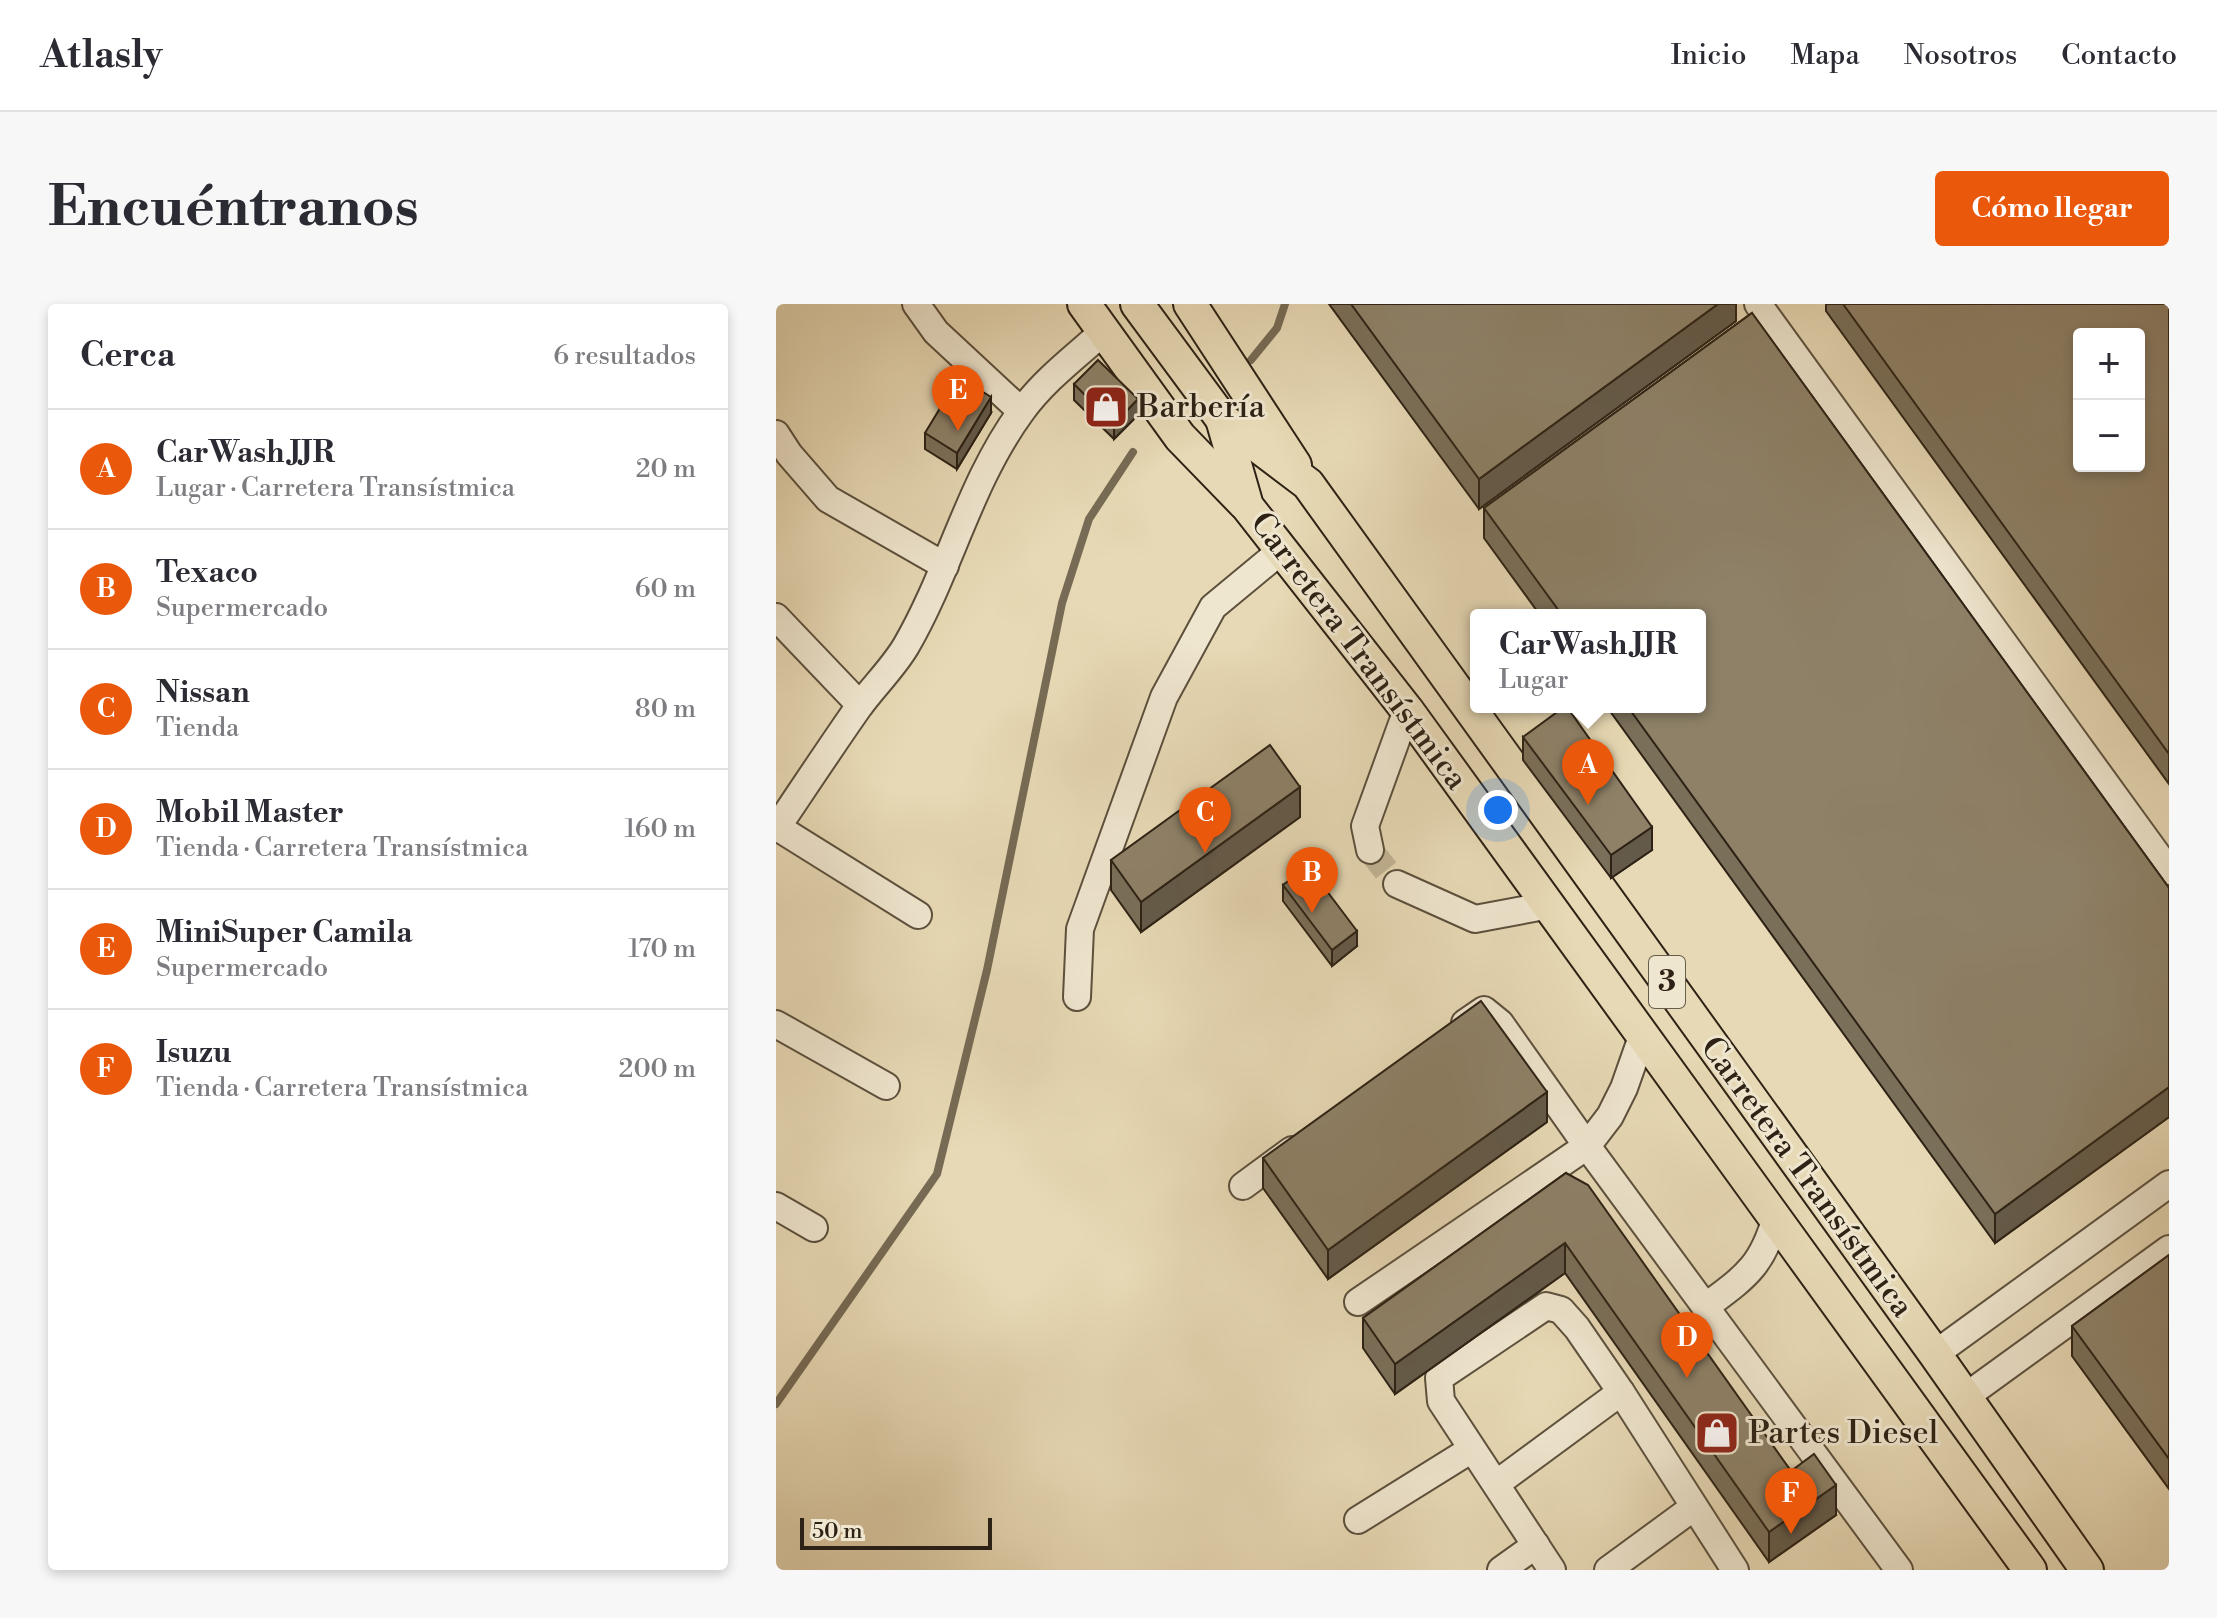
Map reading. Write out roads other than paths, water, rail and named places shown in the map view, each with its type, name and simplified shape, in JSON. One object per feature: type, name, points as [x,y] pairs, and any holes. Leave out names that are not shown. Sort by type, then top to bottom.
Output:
[{"type":"main road","points":[[1084,304],[1180,437],[1247,506]]},
{"type":"main road","name":"Carretera Transístmica","points":[[1137,304],[1222,419],[1308,484],[1470,709]]},
{"type":"main road","points":[[1190,304],[1308,484]]},
{"type":"main road","name":"Carretera Transístmica","points":[[1222,419],[1247,506],[1407,710],[1550,905],[2026,1569]]},
{"type":"main road","name":"Carretera Transístmica","points":[[1473,713],[2087,1570]]},
{"type":"street","points":[[916,304],[936,332],[1021,411]]},
{"type":"street","points":[[1758,304],[2169,871]]},
{"type":"street","points":[[918,915],[777,828],[860,705],[905,649],[945,566],[967,510],[1021,411],[1056,373],[1103,332]]},
{"type":"street","points":[[776,434],[828,499],[945,566]]},
{"type":"street","points":[[1077,997],[1080,929],[1164,697],[1213,607],[1283,549]]},
{"type":"street","points":[[776,617],[860,705]]},
{"type":"street","points":[[1370,850],[1365,826],[1407,710]]},
{"type":"street","points":[[1397,884],[1475,919],[1550,905]]},
{"type":"street","points":[[1446,1038],[1484,1010],[1500,1023],[1899,1570]]},
{"type":"street","points":[[776,1024],[886,1086]]},
{"type":"street","points":[[1358,1302],[1587,1146],[1610,1116],[1624,1088],[1643,1034]]},
{"type":"street","points":[[1243,1186],[1306,1140]]},
{"type":"street","points":[[1935,1354],[2169,1184]]},
{"type":"street","points":[[776,1206],[814,1228]]},
{"type":"street","points":[[1705,1307],[1749,1274],[1768,1245],[1776,1217]]},
{"type":"street","points":[[1965,1397],[2169,1249]]},
{"type":"street","points":[[1552,1570],[1441,1401],[1439,1378],[1546,1306],[1561,1310],[1577,1328],[1735,1570]]},
{"type":"street","points":[[1496,1484],[1621,1392]]},
{"type":"street","points":[[1358,1520],[1472,1449]]},
{"type":"street","points":[[1608,1570],[1694,1507]]},
{"type":"street","points":[[1501,1570],[1536,1545]]},
{"type":"waterway","points":[[1251,360],[1277,328],[1285,304]]},
{"type":"waterway","points":[[776,1404],[937,1174],[987,970],[1062,603],[1089,519],[1133,452]]},
{"type":"tunnel","points":[[1370,850],[1397,884]]},
{"type":"place","name":"Barbería","points":[[1106,407]]},
{"type":"place","name":"MiniSuper Camila","points":[[958,431]]},
{"type":"place","name":"CarWash JJR","points":[[1588,805]]},
{"type":"place","name":"Nissan","points":[[1205,853]]},
{"type":"place","name":"Texaco","points":[[1312,913]]},
{"type":"place","name":"Mobil Master","points":[[1687,1378]]},
{"type":"place","name":"Partes Diesel","points":[[1717,1433]]},
{"type":"place","name":"Isuzu","points":[[1791,1534]]}]
